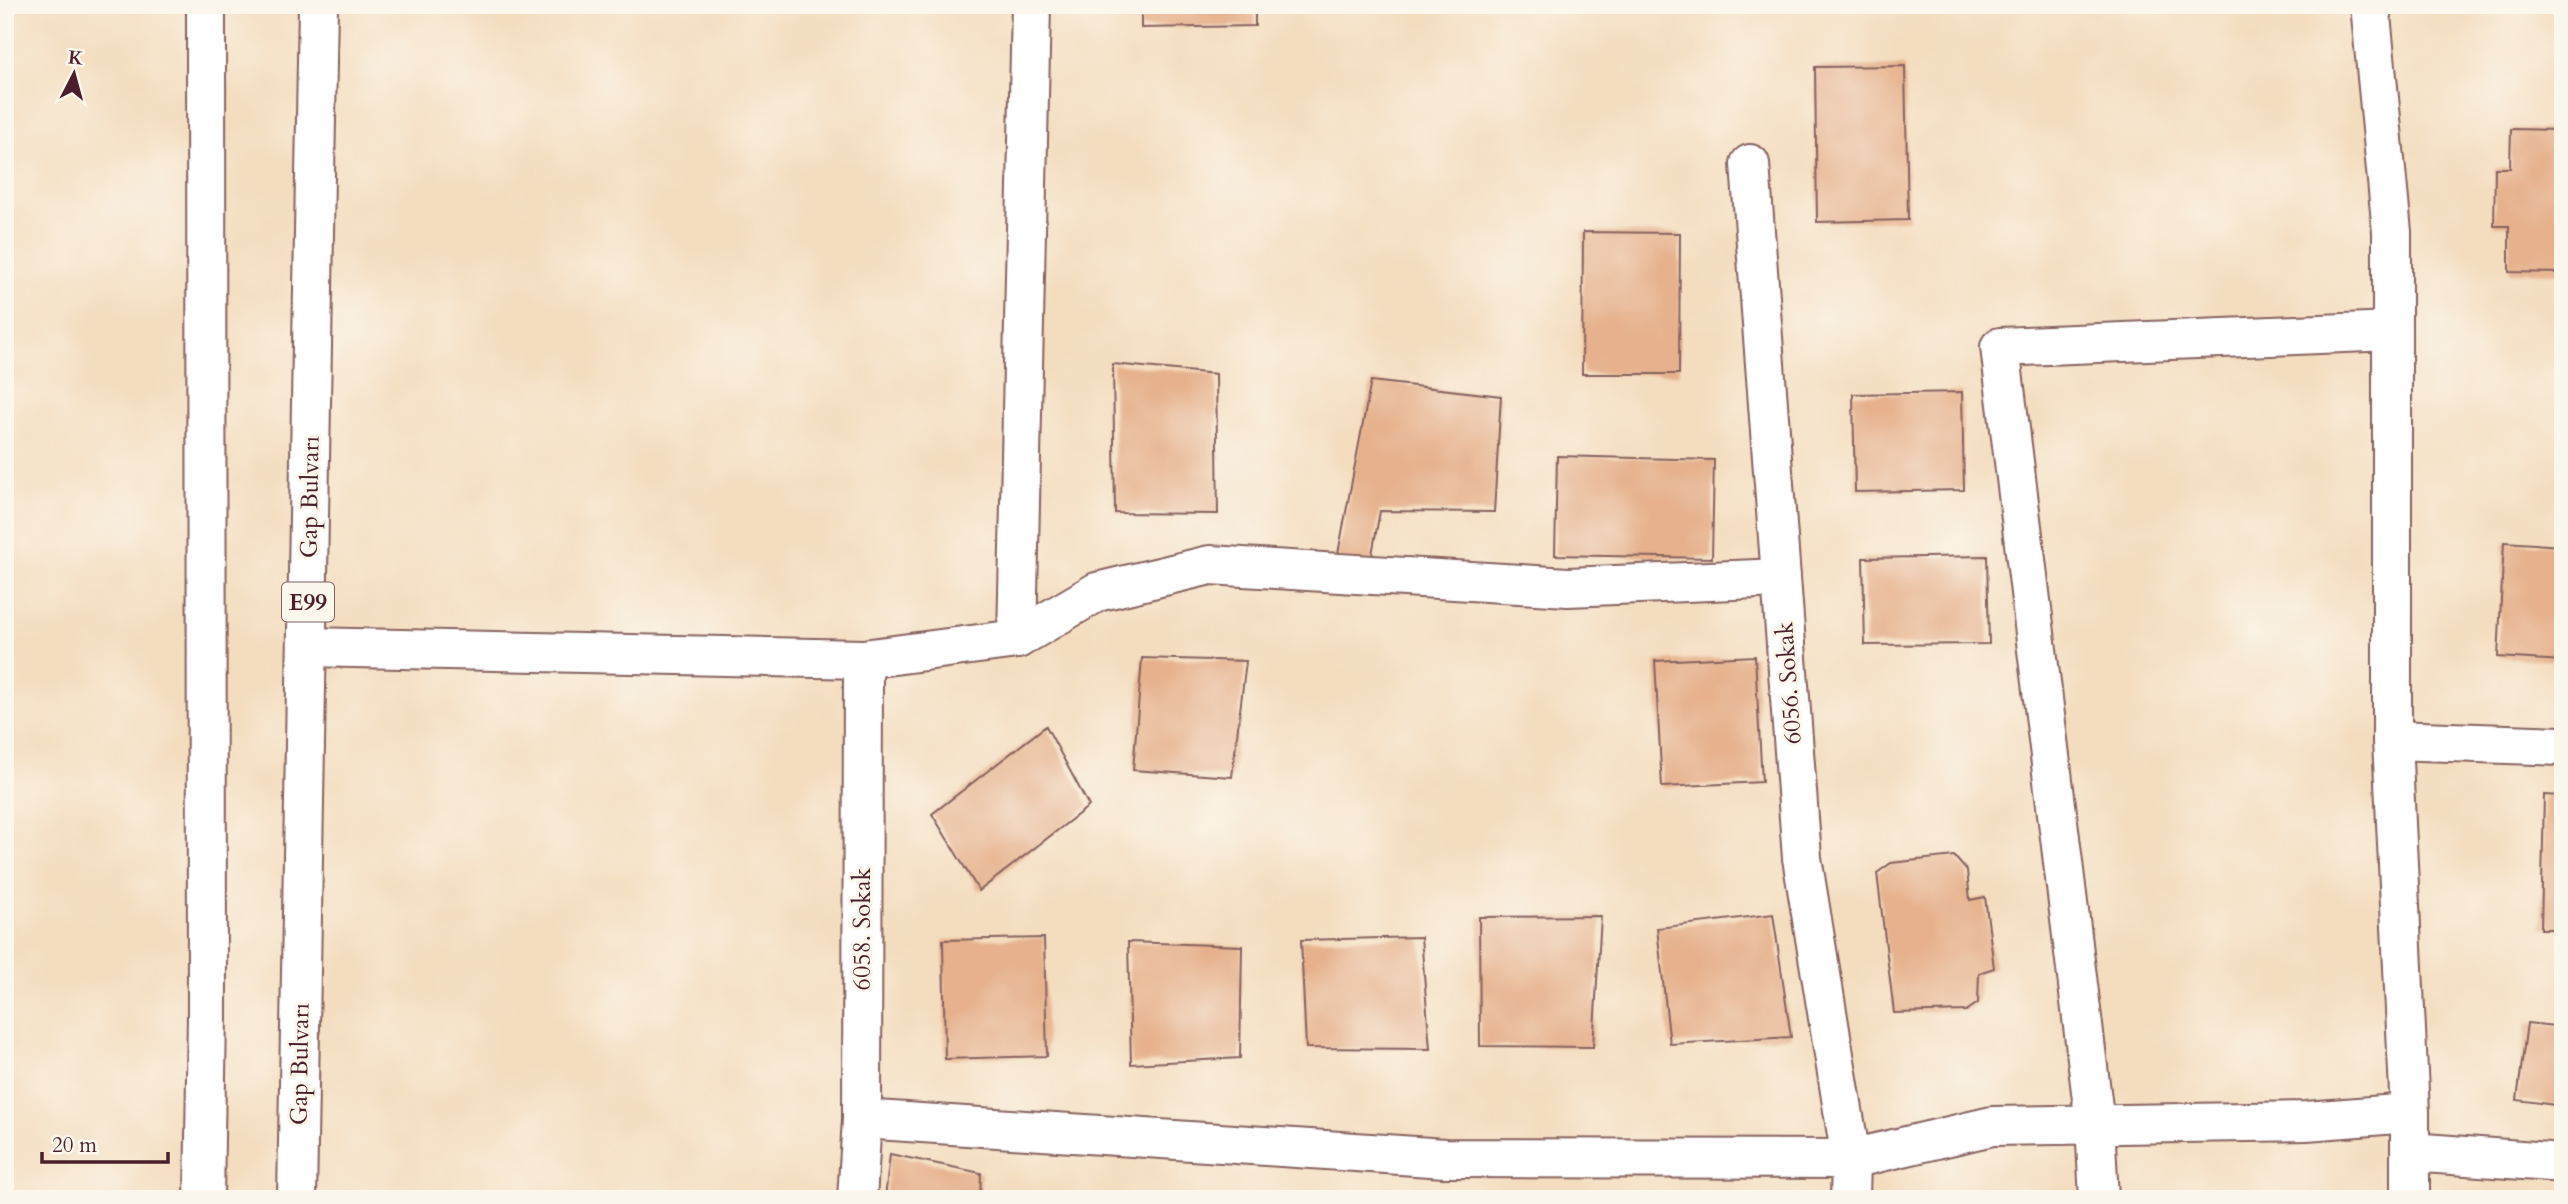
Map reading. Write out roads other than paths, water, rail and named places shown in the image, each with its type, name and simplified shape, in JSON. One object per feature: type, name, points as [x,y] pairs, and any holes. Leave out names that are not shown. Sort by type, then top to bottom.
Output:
[{"type":"main road","points":[[204,1199],[207,1015],[206,5]]},
{"type":"main road","name":"Gap Bulvarı","points":[[297,1199],[318,5]]},
{"type":"main road","points":[[1017,639],[1031,5]]},
{"type":"main road","points":[[2370,5],[2392,232],[2392,740],[2410,1113],[2410,1199]]},
{"type":"main road","name":"6056. Sokak","points":[[1750,164],[1802,858],[1851,1159],[1850,1199]]},
{"type":"main road","points":[[2099,1199],[2095,1124],[2000,347],[2392,331]]},
{"type":"main road","points":[[307,647],[863,659],[1017,639],[1097,592],[1210,565],[1568,587],[1781,578]]},
{"type":"main road","name":"6058. Sokak","points":[[857,1199],[862,1119],[863,659]]},
{"type":"main road","points":[[2392,740],[2563,746]]},
{"type":"main road","points":[[862,1119],[1445,1158],[1851,1159],[1992,1126],[2306,1121],[2410,1113]]},
{"type":"main road","points":[[2410,1152],[2563,1163]]}]
